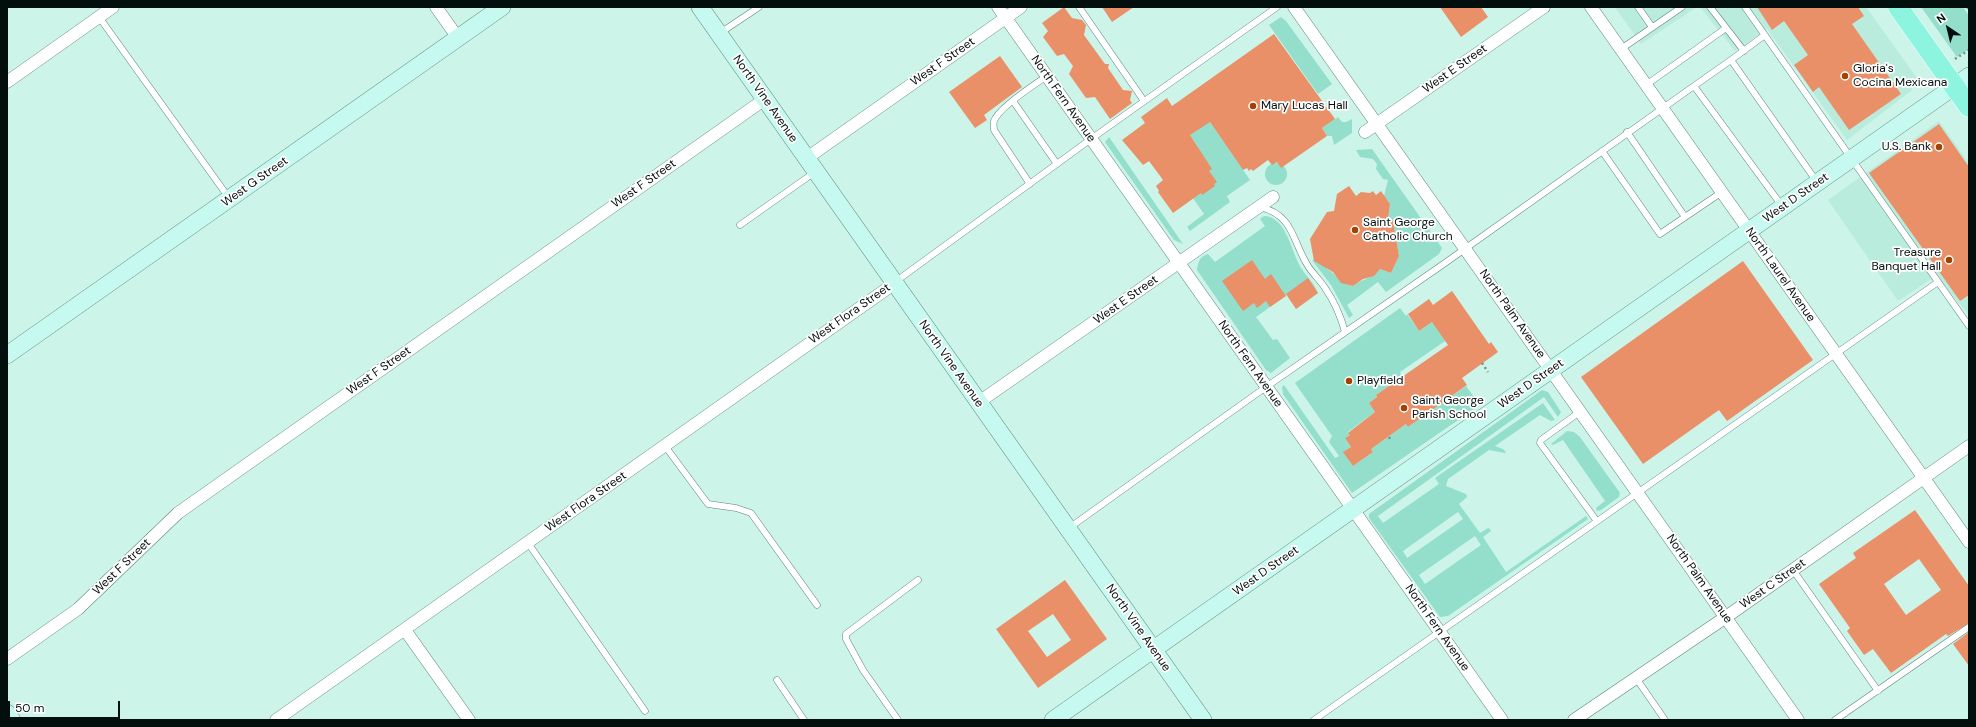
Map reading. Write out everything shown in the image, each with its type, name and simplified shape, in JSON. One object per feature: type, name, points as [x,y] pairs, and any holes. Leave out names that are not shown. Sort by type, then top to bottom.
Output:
[{"type":"main road","points":[[1898,7],[1962,81],[1969,107]]},
{"type":"street","points":[[7,82],[113,7]]},
{"type":"street","points":[[436,7],[458,38]]},
{"type":"street","name":"West G Street","points":[[7,355],[502,7]]},
{"type":"street","name":"North Vine Avenue","points":[[700,7],[1203,720]]},
{"type":"street","name":"North Fern Avenue","points":[[998,7],[1502,720]]},
{"type":"street","name":"West F Street","points":[[812,165],[1021,7]]},
{"type":"street","name":"North Palm Avenue","points":[[1294,7],[1466,248],[1798,720]]},
{"type":"street","name":"West E Street","points":[[1365,132],[1544,7]]},
{"type":"street","name":"North Laurel Avenue","points":[[1591,7],[1969,542]]},
{"type":"street","name":"West D Street","points":[[1053,720],[1962,81]]},
{"type":"street","name":"West F Street","points":[[7,659],[78,609],[178,513],[765,99]]},
{"type":"street","name":"West E Street","points":[[979,402],[1273,197]]},
{"type":"street","name":"West Flora Street","points":[[276,720],[895,283]]},
{"type":"street","name":"West C Street","points":[[1574,720],[1726,617],[1969,446]]},
{"type":"street","points":[[405,630],[469,720]]},
{"type":"street","points":[[7,713],[12,720]]},
{"type":"lane","points":[[719,34],[759,7]]},
{"type":"lane","points":[[1079,7],[1144,102]]},
{"type":"lane","points":[[895,283],[1091,139],[1277,7]]},
{"type":"lane","points":[[1638,7],[1652,27]]},
{"type":"lane","points":[[1621,49],[1682,7]]},
{"type":"lane","points":[[1710,7],[1744,51]]},
{"type":"lane","points":[[1745,7],[1969,326]]},
{"type":"lane","points":[[99,17],[230,199]]},
{"type":"lane","points":[[1646,85],[1726,28]]},
{"type":"lane","points":[[1068,529],[1266,387],[1466,248],[1765,35]]},
{"type":"lane","points":[[1731,60],[1817,183]]},
{"type":"lane","points":[[1030,184],[994,130],[994,121],[1013,102],[1047,76]]},
{"type":"lane","points":[[1694,86],[1783,207]]},
{"type":"lane","points":[[1013,102],[1058,164]]},
{"type":"lane","points":[[1627,132],[1685,216]]},
{"type":"lane","points":[[1602,151],[1660,234],[1722,192]]},
{"type":"lane","points":[[740,225],[812,165]]},
{"type":"lane","points":[[1259,207],[1272,210],[1290,228],[1307,265],[1324,287],[1336,307],[1344,332]]},
{"type":"lane","points":[[1314,720],[1596,520],[1938,282]]},
{"type":"lane","points":[[1581,411],[1541,440],[1540,443],[1596,520]]},
{"type":"lane","points":[[665,446],[708,504],[736,508],[751,513],[817,605]]},
{"type":"lane","points":[[528,543],[645,711]]},
{"type":"lane","points":[[1793,570],[1878,691]]},
{"type":"lane","points":[[898,720],[863,670],[846,639],[846,634],[918,580]]},
{"type":"lane","points":[[1835,720],[1969,627]]},
{"type":"lane","points":[[1636,678],[1665,720]]},
{"type":"lane","points":[[777,680],[804,720]]},
{"type":"path","points":[[1953,61],[1969,50]]},
{"type":"path","points":[[1482,363],[1488,372]]},
{"type":"path","points":[[1389,437],[1391,441]]},
{"type":"shaded area","points":[[1615,7],[1697,7],[1641,44]]},
{"type":"shaded area","points":[[1700,7],[1866,7],[1917,78],[1911,91],[1847,140],[1767,29],[1735,51]]},
{"type":"shaded area","points":[[1921,7],[1963,7],[1969,16],[1969,49],[1957,57]]},
{"type":"shaded area","points":[[1281,17],[1286,21],[1332,84],[1318,94],[1269,25]]},
{"type":"shaded area","points":[[1338,117],[1342,122],[1352,119],[1352,133],[1334,145],[1332,136],[1327,136],[1322,128]]},
{"type":"shaded area","points":[[1939,121],[1969,163],[1969,315],[1936,276],[1898,301],[1828,200]]},
{"type":"shaded area","points":[[1210,122],[1250,180],[1227,196],[1230,202],[1190,231],[1187,227],[1204,214],[1177,175],[1174,164],[1198,147],[1185,128]]},
{"type":"shaded area","points":[[1109,137],[1183,244],[1174,240],[1105,142]]},
{"type":"shaded area","points":[[1372,149],[1442,248],[1439,254],[1386,292],[1378,282],[1347,305],[1353,315],[1349,318],[1331,285],[1312,260],[1326,260],[1327,269],[1341,281],[1353,286],[1380,269],[1391,273],[1399,256],[1393,222],[1388,219],[1390,204],[1384,196],[1388,180],[1383,179],[1376,169],[1377,164],[1373,159],[1360,157],[1356,150]]},
{"type":"shaded area","points":[[1276,163],[1284,166],[1287,174],[1284,182],[1276,185],[1268,182],[1265,174],[1268,166]]},
{"type":"shaded area","points":[[1264,216],[1272,218],[1278,222],[1283,229],[1297,261],[1318,293],[1296,309],[1287,295],[1256,317],[1273,340],[1277,339],[1290,358],[1271,373],[1266,370],[1197,270],[1199,262],[1203,256],[1208,254],[1215,262],[1265,226],[1260,219]]},
{"type":"shaded area","name":"Playfield","points":[[1400,308],[1406,316],[1407,314],[1419,331],[1432,322],[1448,339],[1400,372],[1402,377],[1376,395],[1377,397],[1369,403],[1375,412],[1348,432],[1350,435],[1345,438],[1351,447],[1344,452],[1353,466],[1373,452],[1371,449],[1406,424],[1408,427],[1466,386],[1480,405],[1352,493],[1283,394],[1282,387],[1284,385],[1335,458],[1339,456],[1329,442],[1332,436],[1295,383]]},
{"type":"shaded area","points":[[1542,390],[1548,392],[1561,412],[1558,417],[1544,397],[1378,516],[1383,523],[1439,484],[1435,478],[1543,403],[1555,420],[1551,421],[1540,415],[1495,446],[1503,449],[1506,452],[1505,453],[1489,450],[1448,479],[1446,486],[1466,494],[1467,497],[1459,504],[1480,533],[1488,528],[1490,529],[1491,531],[1483,537],[1506,572],[1586,516],[1588,519],[1448,616],[1440,617],[1369,518],[1369,514]],"holes":[[[1458,512],[1463,519],[1407,558],[1403,551]],[[1475,536],[1481,545],[1425,584],[1419,575]]]},
{"type":"shaded area","points":[[1567,431],[1574,432],[1580,437],[1620,493],[1619,497],[1601,510],[1597,511],[1596,508],[1605,501],[1563,440],[1553,445],[1551,444]]},
{"type":"building","points":[[1064,7],[1072,18],[1082,20],[1086,25],[1084,35],[1105,64],[1109,64],[1108,68],[1123,90],[1132,91],[1130,100],[1132,103],[1110,119],[1095,97],[1086,98],[1069,74],[1073,66],[1064,54],[1057,56],[1043,37],[1048,31],[1042,23]]},
{"type":"building","points":[[1102,7],[1134,7],[1112,22]]},
{"type":"building","points":[[1440,7],[1481,7],[1488,17],[1461,37]]},
{"type":"building","name":"Gloria's Cocina Mexicana","points":[[1757,7],[1858,7],[1864,16],[1852,24],[1901,94],[1849,130],[1819,87],[1813,92],[1794,65],[1808,55],[1784,21],[1772,30]]},
{"type":"building","name":"Mary Lucas Hall","points":[[1274,34],[1335,119],[1322,128],[1327,136],[1281,168],[1277,162],[1272,165],[1268,160],[1253,171],[1251,169],[1249,171],[1247,168],[1243,170],[1210,122],[1190,135],[1212,169],[1209,171],[1217,182],[1214,184],[1215,186],[1202,195],[1201,193],[1173,213],[1158,192],[1159,191],[1156,186],[1163,180],[1149,161],[1143,165],[1122,140],[1145,123],[1141,117],[1167,98],[1172,106]]},
{"type":"building","points":[[1000,56],[1022,87],[984,115],[987,120],[975,128],[949,92]]},
{"type":"building","points":[[1939,124],[1969,167],[1969,295],[1960,301],[1869,173]]},
{"type":"building","name":"Saint George Catholic Church","points":[[1349,186],[1356,196],[1361,192],[1370,193],[1373,191],[1376,195],[1381,191],[1390,204],[1388,219],[1393,221],[1399,256],[1391,273],[1380,269],[1374,276],[1363,279],[1353,286],[1341,283],[1333,272],[1314,261],[1310,239],[1327,212],[1334,211],[1337,194]]},
{"type":"building","points":[[1252,260],[1265,279],[1271,274],[1286,296],[1270,307],[1266,301],[1257,308],[1254,303],[1243,311],[1222,281]]},
{"type":"building","points":[[1743,261],[1813,360],[1727,421],[1719,410],[1643,464],[1581,377]]},
{"type":"building","points":[[1308,278],[1318,293],[1296,309],[1286,294]]},
{"type":"building","name":"Saint George Parish School","points":[[1452,291],[1489,344],[1491,342],[1498,352],[1462,378],[1467,385],[1408,427],[1406,424],[1371,449],[1373,452],[1353,466],[1343,452],[1351,447],[1345,438],[1350,435],[1348,433],[1375,412],[1369,403],[1377,397],[1376,395],[1448,345],[1432,322],[1419,331],[1408,314],[1429,299],[1433,305]]},
{"type":"building","points":[[1915,510],[1969,586],[1969,623],[1948,636],[1946,634],[1891,673],[1873,649],[1864,655],[1847,631],[1850,628],[1819,584],[1856,558],[1853,553]],"holes":[[[1919,559],[1941,590],[1906,615],[1884,584]]]},
{"type":"building","points":[[1065,580],[1107,639],[1038,688],[996,629]],"holes":[[[1053,614],[1071,640],[1047,657],[1028,631]]]},
{"type":"building","points":[[1969,632],[1969,666],[1953,644]]},
{"type":"place","name":"Gloria's Cocina Mexicana","points":[[1845,76]]},
{"type":"place","name":"Mary Lucas Hall","points":[[1253,106]]},
{"type":"place","name":"U.S. Bank","points":[[1939,147]]},
{"type":"place","name":"Saint George Catholic Church","points":[[1355,230]]},
{"type":"place","name":"Treasure Banquet Hall","points":[[1949,260]]},
{"type":"place","name":"Playfield","points":[[1349,381]]},
{"type":"place","name":"Saint George Parish School","points":[[1404,408]]}]
